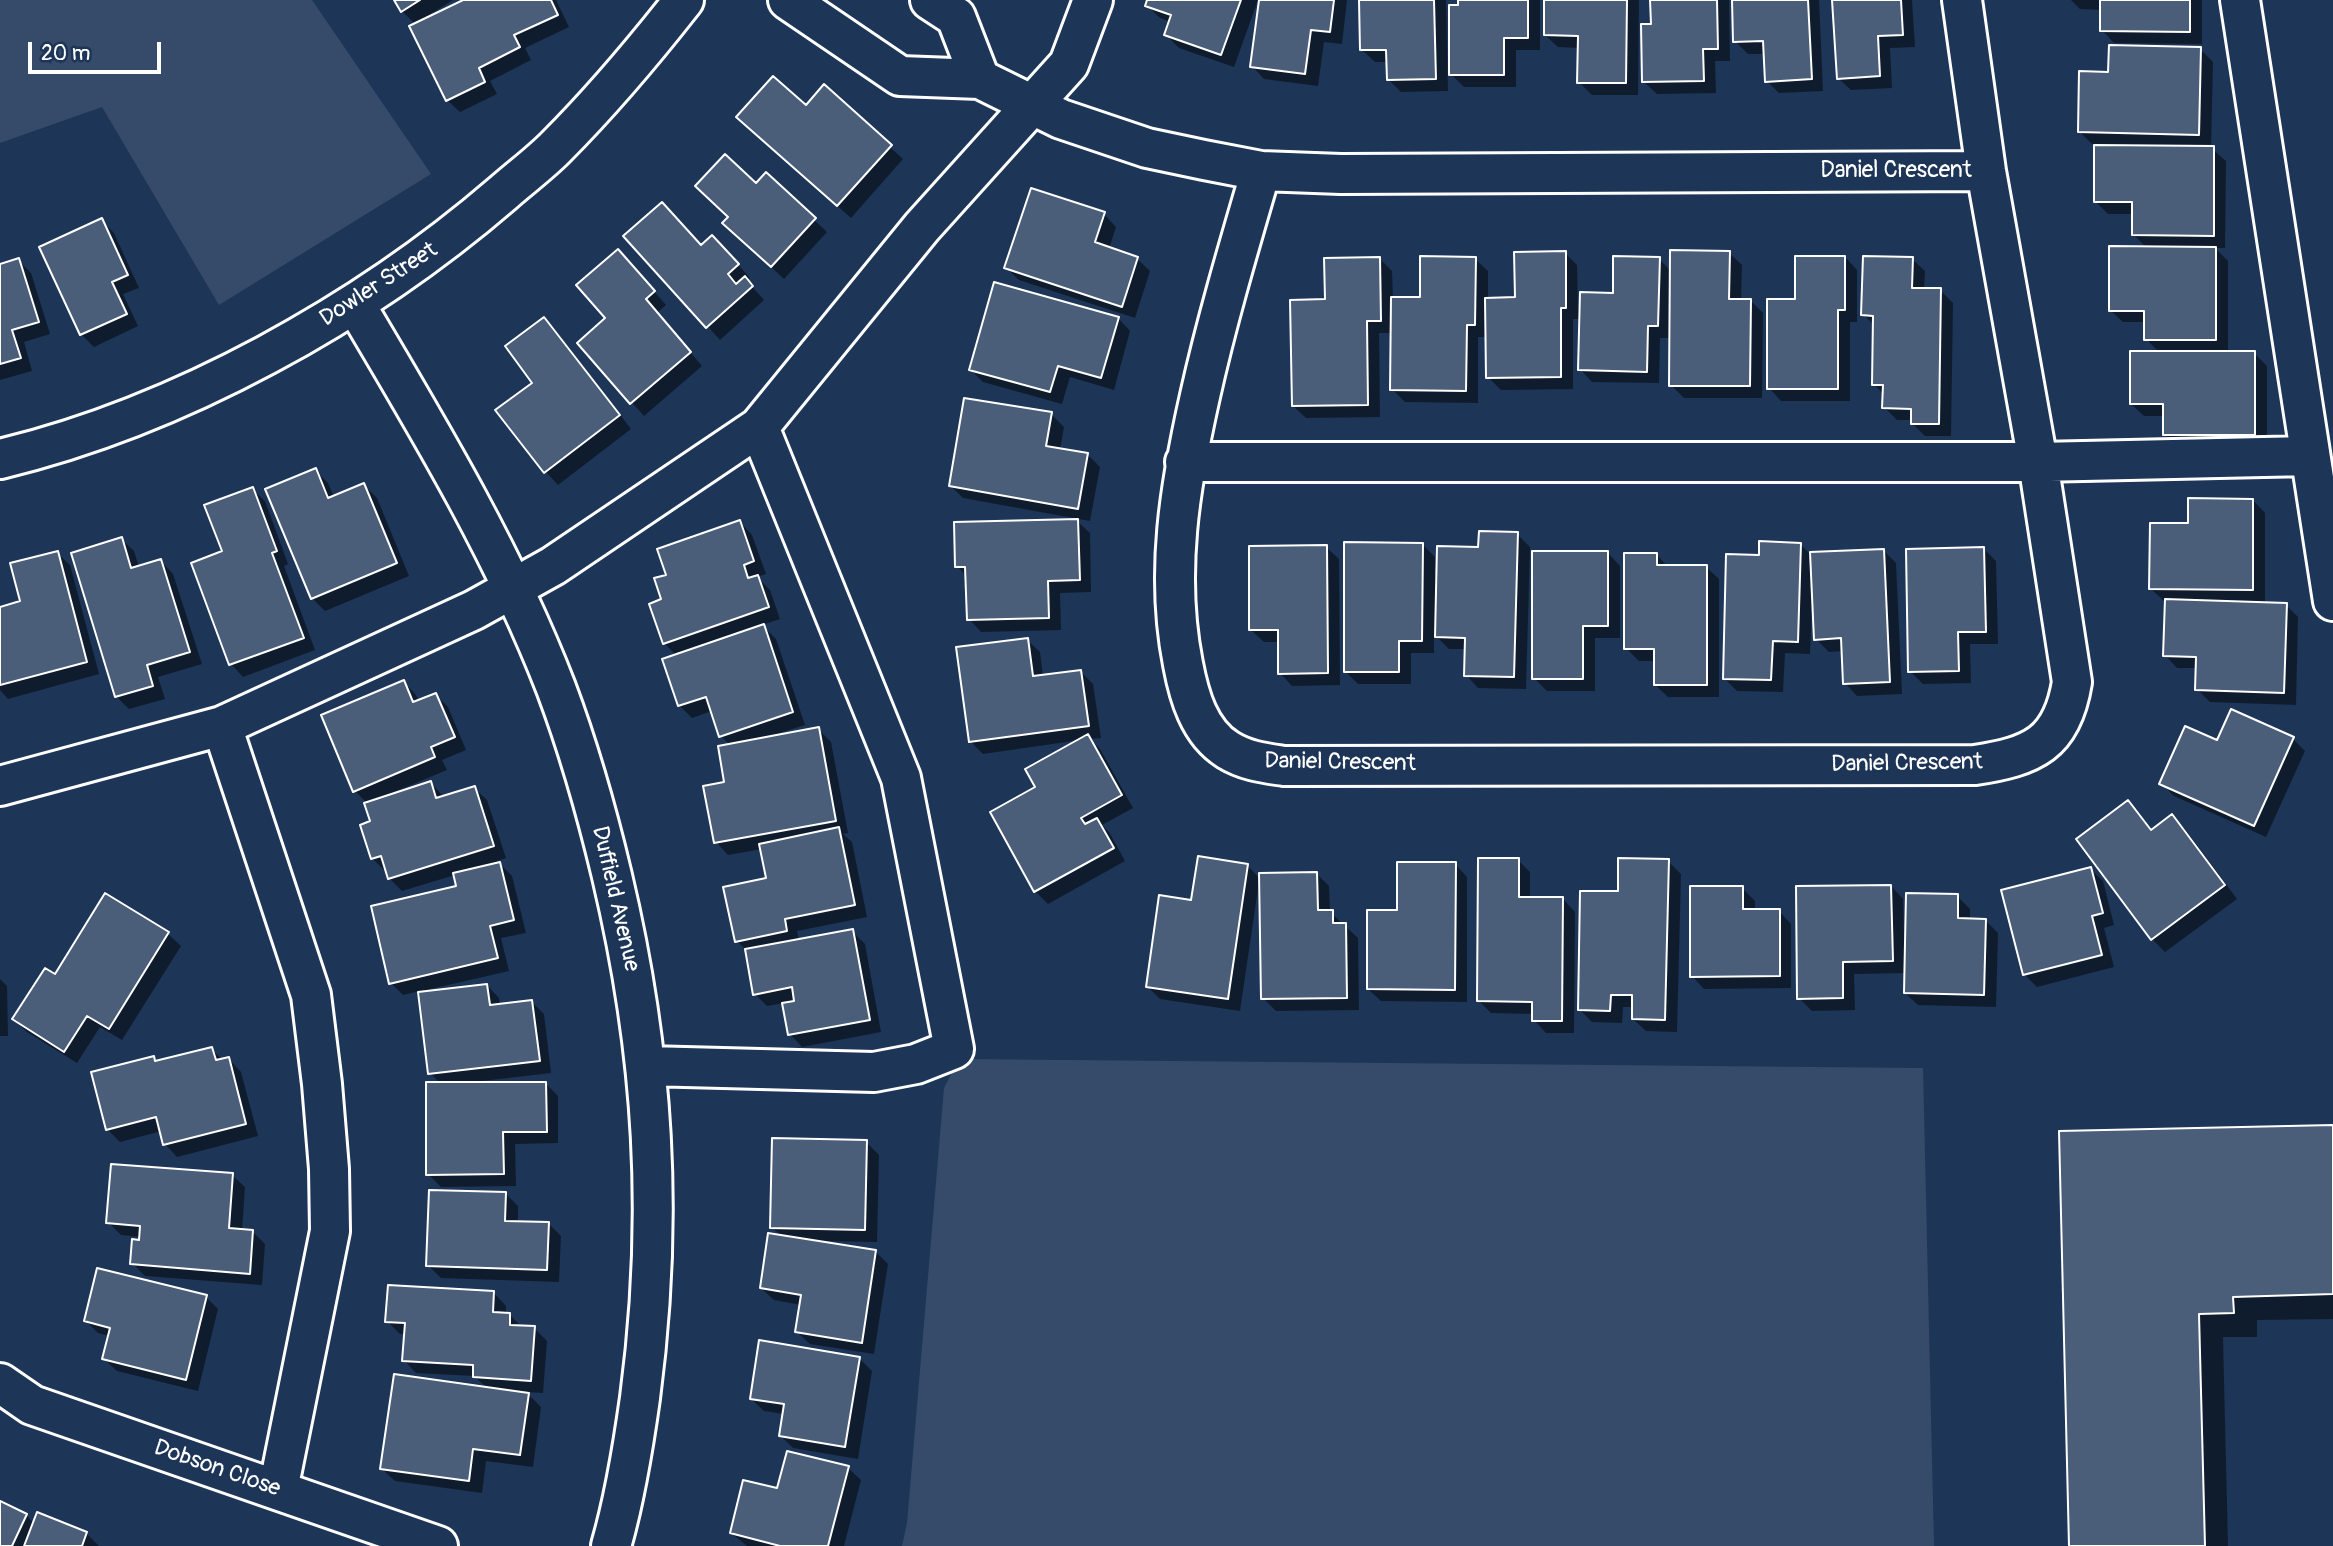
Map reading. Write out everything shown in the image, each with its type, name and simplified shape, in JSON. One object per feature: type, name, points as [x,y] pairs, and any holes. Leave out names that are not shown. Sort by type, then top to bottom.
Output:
[{"type":"street","name":"Dowler Street","points":[[0,459],[125,419],[183,395],[235,371],[355,304],[454,235],[554,149],[619,79],[684,0]]},
{"type":"street","name":"Daniel Crescent","points":[[788,0],[900,76],[980,79],[1061,119],[1147,148],[1261,171],[1340,174],[1986,171],[2038,461],[2072,682],[2068,705],[2060,726],[2046,740],[2029,751],[2003,760],[1975,765],[1284,766],[1251,761],[1226,749],[1205,727],[1189,699],[1174,592],[1176,525],[1185,461],[1213,338],[1261,171]]},
{"type":"street","points":[[930,0],[956,17],[980,79]]},
{"type":"street","points":[[0,786],[222,726],[474,610],[553,566],[759,426],[922,227],[1069,64],[1093,0]]},
{"type":"street","points":[[1962,0],[1986,171]]},
{"type":"street","points":[[2240,0],[2333,601]]},
{"type":"street","name":"Duffield Avenue","points":[[355,304],[451,469],[513,590],[556,688],[592,797],[623,923],[647,1066],[653,1171],[652,1283],[646,1357],[635,1437],[620,1517],[611,1546]]},
{"type":"street","points":[[647,1066],[874,1072],[916,1064],[954,1049],[901,778],[759,426]]},
{"type":"street","points":[[1185,461],[2038,461],[2309,456]]},
{"type":"street","points":[[222,726],[311,995],[329,1169],[330,1231],[278,1490]]},
{"type":"street","name":"Dobson Close","points":[[0,1383],[32,1405],[438,1546]]},
{"type":"shaded area","points":[[0,0],[312,0],[431,174],[219,305],[102,107],[0,143]]},
{"type":"shaded area","points":[[959,1059],[1923,1068],[1934,1546],[902,1546],[907,1523],[944,1088]]},
{"type":"building","points":[[394,0],[420,0],[401,12]]},
{"type":"building","points":[[463,0],[551,0],[558,15],[514,35],[520,47],[479,68],[485,82],[446,101],[409,26]]},
{"type":"building","points":[[1147,0],[1241,0],[1221,55],[1164,35],[1171,15],[1145,6]]},
{"type":"building","points":[[1259,0],[1334,0],[1330,32],[1311,30],[1305,74],[1250,67]]},
{"type":"building","points":[[1359,0],[1434,0],[1436,79],[1387,80],[1386,50],[1360,50]]},
{"type":"building","points":[[1458,0],[1528,0],[1528,38],[1504,38],[1504,75],[1449,75],[1449,5],[1458,5]]},
{"type":"building","points":[[1544,0],[1627,0],[1626,83],[1577,83],[1578,36],[1544,35]]},
{"type":"building","points":[[1650,0],[1717,0],[1718,49],[1703,49],[1704,81],[1642,82],[1641,24],[1651,24]]},
{"type":"building","points":[[1732,0],[1808,0],[1812,79],[1765,82],[1763,41],[1733,42]]},
{"type":"building","points":[[1832,0],[1901,0],[1903,35],[1878,36],[1880,76],[1837,79]]},
{"type":"building","points":[[2100,0],[2190,0],[2190,32],[2100,31]]},
{"type":"building","points":[[2109,45],[2201,47],[2199,135],[2078,132],[2079,71],[2108,72]]},
{"type":"building","points":[[773,76],[806,105],[824,84],[892,145],[837,206],[736,117]]},
{"type":"building","points":[[2094,145],[2214,146],[2214,236],[2132,235],[2132,202],[2094,202]]},
{"type":"building","points":[[725,154],[756,183],[766,172],[816,218],[771,267],[722,223],[728,217],[695,186]]},
{"type":"building","points":[[1031,188],[1105,212],[1095,242],[1138,257],[1122,307],[1004,268]]},
{"type":"building","points":[[662,202],[701,245],[712,235],[739,264],[728,274],[736,284],[745,276],[753,286],[706,328],[623,236]]},
{"type":"building","points":[[102,218],[128,275],[112,282],[127,314],[80,335],[39,247]]},
{"type":"building","points":[[2109,246],[2216,247],[2216,340],[2144,340],[2144,311],[2109,311]]},
{"type":"building","points":[[618,249],[655,291],[646,299],[691,352],[630,404],[577,343],[605,318],[576,285]]},
{"type":"building","points":[[1670,250],[1730,251],[1729,299],[1751,299],[1750,386],[1669,386]]},
{"type":"building","points":[[1566,251],[1566,308],[1561,308],[1561,377],[1486,378],[1485,298],[1515,297],[1514,252]]},
{"type":"building","points":[[1420,256],[1476,257],[1475,325],[1467,325],[1466,391],[1390,390],[1391,297],[1420,297]]},
{"type":"building","points":[[1613,256],[1660,257],[1658,326],[1648,326],[1647,372],[1578,370],[1580,292],[1613,293]]},
{"type":"building","points":[[1795,256],[1845,256],[1845,310],[1838,310],[1838,389],[1767,389],[1767,299],[1795,299]]},
{"type":"building","points":[[1863,256],[1913,257],[1912,288],[1941,288],[1939,424],[1911,424],[1911,409],[1882,408],[1883,385],[1872,385],[1873,316],[1861,315]]},
{"type":"building","points":[[1380,257],[1381,321],[1367,321],[1368,405],[1292,406],[1290,300],[1325,299],[1324,258]]},
{"type":"building","points":[[19,258],[39,322],[12,330],[21,358],[0,364],[0,264]]},
{"type":"building","points":[[994,282],[1119,317],[1101,378],[1058,366],[1050,392],[969,370]]},
{"type":"building","points":[[544,317],[620,415],[544,473],[495,410],[532,383],[505,346]]},
{"type":"building","points":[[2130,351],[2255,351],[2255,435],[2163,435],[2163,404],[2130,404]]},
{"type":"building","points":[[964,398],[1052,412],[1046,446],[1088,453],[1078,509],[949,486]]},
{"type":"building","points":[[316,468],[328,498],[364,483],[397,563],[311,599],[265,489]]},
{"type":"building","points":[[253,487],[277,551],[272,553],[304,638],[229,665],[191,563],[222,551],[204,505]]},
{"type":"building","points":[[2188,498],[2253,499],[2253,590],[2149,589],[2150,523],[2188,523]]},
{"type":"building","points":[[1078,519],[1080,580],[1048,581],[1049,618],[967,620],[965,567],[955,567],[954,522]]},
{"type":"building","points":[[740,520],[754,561],[744,565],[748,578],[758,575],[769,607],[663,644],[649,604],[661,599],[654,578],[666,575],[657,549]]},
{"type":"building","points":[[1479,531],[1518,532],[1514,677],[1464,676],[1465,638],[1435,637],[1437,546],[1478,547]]},
{"type":"building","points":[[122,537],[131,568],[161,559],[190,652],[147,665],[153,686],[115,697],[71,553]]},
{"type":"building","points":[[1759,541],[1801,543],[1798,642],[1773,641],[1771,680],[1723,679],[1726,554],[1759,555]]},
{"type":"building","points":[[1344,542],[1423,543],[1422,641],[1399,641],[1399,672],[1344,672]]},
{"type":"building","points":[[1327,545],[1328,673],[1278,674],[1278,630],[1249,630],[1249,546]]},
{"type":"building","points":[[1984,547],[1986,632],[1958,632],[1959,671],[1908,672],[1906,549]]},
{"type":"building","points":[[1884,549],[1890,682],[1843,684],[1841,638],[1814,640],[1810,552]]},
{"type":"building","points":[[58,551],[87,662],[0,685],[0,607],[20,601],[10,563]]},
{"type":"building","points":[[1532,551],[1608,551],[1608,626],[1583,626],[1583,679],[1532,679]]},
{"type":"building","points":[[1624,553],[1657,553],[1657,565],[1707,565],[1707,685],[1654,685],[1654,649],[1624,649]]},
{"type":"building","points":[[2165,599],[2287,603],[2284,693],[2195,690],[2196,657],[2163,656]]},
{"type":"building","points":[[764,624],[793,712],[719,737],[706,697],[678,706],[662,659]]},
{"type":"building","points":[[1028,638],[1033,676],[1081,670],[1089,726],[969,742],[956,647]]},
{"type":"building","points":[[404,680],[413,702],[436,693],[455,737],[431,747],[435,757],[353,792],[321,715]]},
{"type":"building","points":[[2231,709],[2294,737],[2254,826],[2159,784],[2185,726],[2217,740]]},
{"type":"building","points":[[819,727],[836,821],[714,843],[703,786],[724,782],[718,746]]},
{"type":"building","points":[[1088,734],[1122,795],[1081,818],[1085,824],[1097,818],[1114,848],[1034,892],[990,812],[1035,787],[1025,769]]},
{"type":"building","points":[[431,781],[436,798],[475,786],[494,846],[388,879],[381,856],[371,859],[360,825],[370,821],[364,803]]},
{"type":"building","points":[[2128,800],[2151,830],[2172,814],[2225,885],[2151,940],[2076,839]]},
{"type":"building","points":[[839,827],[855,905],[785,919],[787,931],[735,942],[723,887],[766,878],[759,844]]},
{"type":"building","points":[[1198,856],[1248,864],[1228,999],[1146,987],[1159,895],[1191,900]]},
{"type":"building","points":[[1478,858],[1519,858],[1519,897],[1563,897],[1562,1021],[1532,1021],[1532,1002],[1477,1001]]},
{"type":"building","points":[[1618,858],[1669,859],[1665,1020],[1632,1019],[1632,995],[1611,995],[1610,1011],[1578,1010],[1580,891],[1618,891]]},
{"type":"building","points":[[500,862],[514,920],[490,926],[498,958],[389,984],[371,906],[456,886],[453,873]]},
{"type":"building","points":[[1397,862],[1456,862],[1455,990],[1367,989],[1367,910],[1397,910]]},
{"type":"building","points":[[2091,867],[2103,913],[2092,916],[2102,955],[2023,975],[2001,890]]},
{"type":"building","points":[[1317,872],[1318,910],[1333,910],[1333,923],[1346,923],[1347,998],[1261,999],[1259,873]]},
{"type":"building","points":[[1891,885],[1893,961],[1843,962],[1843,998],[1797,999],[1796,886]]},
{"type":"building","points":[[1690,886],[1743,886],[1743,909],[1780,909],[1780,976],[1690,977]]},
{"type":"building","points":[[105,893],[169,932],[109,1029],[87,1016],[64,1052],[12,1019],[45,968],[55,974]]},
{"type":"building","points":[[1906,893],[1958,894],[1958,918],[1986,919],[1984,995],[1904,993]]},
{"type":"building","points":[[853,929],[870,1020],[788,1035],[782,1003],[794,1001],[792,987],[753,995],[745,949]]},
{"type":"building","points":[[487,984],[490,1005],[532,1000],[540,1061],[428,1074],[418,992]]},
{"type":"building","points":[[212,1047],[216,1060],[229,1057],[246,1124],[163,1145],[156,1117],[106,1130],[91,1072],[154,1056],[155,1061]]},
{"type":"building","points":[[426,1082],[546,1082],[547,1132],[503,1132],[504,1174],[426,1175]]},
{"type":"building","points":[[2333,1125],[2333,1294],[2233,1297],[2234,1313],[2199,1314],[2205,1546],[2069,1546],[2059,1131]]},
{"type":"building","points":[[772,1138],[867,1140],[865,1230],[770,1228]]},
{"type":"building","points":[[111,1164],[233,1173],[229,1228],[253,1230],[250,1274],[130,1264],[132,1239],[139,1240],[140,1226],[106,1223]]},
{"type":"building","points":[[429,1190],[506,1192],[505,1221],[549,1222],[547,1270],[426,1266]]},
{"type":"building","points":[[768,1233],[876,1250],[862,1343],[795,1332],[801,1295],[760,1288]]},
{"type":"building","points":[[97,1268],[207,1295],[186,1380],[102,1359],[110,1328],[84,1321]]},
{"type":"building","points":[[388,1285],[494,1291],[493,1312],[510,1313],[510,1325],[535,1326],[531,1381],[473,1377],[473,1365],[402,1361],[405,1323],[385,1322]]},
{"type":"building","points":[[759,1340],[860,1357],[845,1447],[779,1436],[784,1404],[750,1399]]},
{"type":"building","points":[[394,1374],[529,1393],[520,1455],[473,1449],[469,1481],[380,1469]]},
{"type":"building","points":[[787,1451],[849,1466],[828,1546],[780,1546],[730,1533],[743,1480],[777,1488]]},
{"type":"building","points":[[0,1501],[27,1514],[12,1546],[0,1546]]},
{"type":"building","points":[[37,1512],[87,1532],[82,1546],[24,1546]]}]
